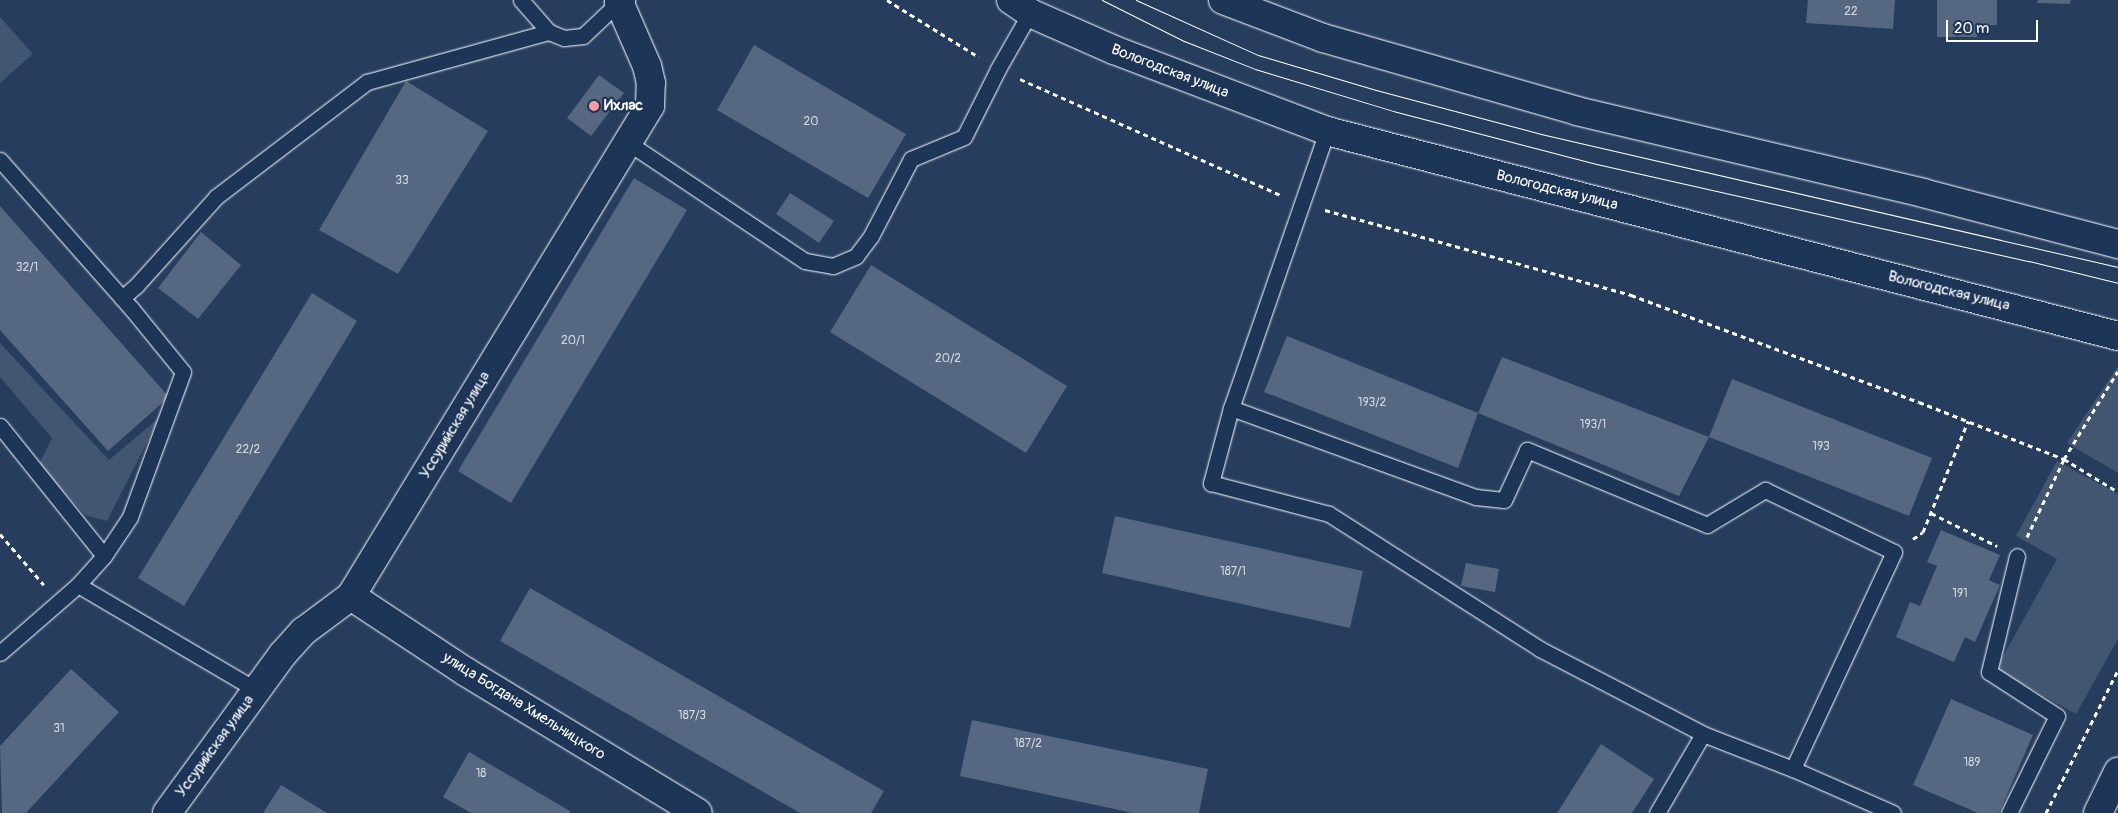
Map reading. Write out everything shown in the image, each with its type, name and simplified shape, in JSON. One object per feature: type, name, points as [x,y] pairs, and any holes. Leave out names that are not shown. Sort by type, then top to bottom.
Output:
[{"type":"main road","points":[[1223,0],[1323,38],[1577,111],[1923,193],[2118,244]]},
{"type":"main road","name":"Уссурийская улица","points":[[167,813],[283,654],[304,631],[351,596],[650,106],[651,83],[647,66],[620,1]]},
{"type":"main road","name":"Вологодская улица","points":[[1021,6],[1114,50],[1327,131],[2118,336]]},
{"type":"main road","name":"улица Богдана Хмельницкого","points":[[351,596],[466,672],[698,813]]},
{"type":"main road","points":[[2098,813],[2118,772]]},
{"type":"lane","points":[[521,0],[549,32],[564,38],[583,36],[620,1]]},
{"type":"lane","points":[[627,142],[805,261],[833,266],[856,256],[871,236],[911,159],[964,137],[998,69],[1021,6]]},
{"type":"lane","points":[[122,298],[136,286],[216,197],[367,82],[549,32]]},
{"type":"lane","points":[[1327,131],[1231,408],[1211,483],[1329,514],[1540,649],[1703,734],[1793,769],[1893,813]]},
{"type":"lane","points":[[0,160],[122,298],[183,372],[130,517],[104,556],[78,584],[0,653]]},
{"type":"lane","points":[[1231,408],[1476,497],[1504,500],[1527,450],[1707,525],[1765,490],[1894,552],[1793,769]]},
{"type":"lane","points":[[0,426],[104,556]]},
{"type":"lane","points":[[2009,813],[2057,716],[1989,672],[2018,556]]},
{"type":"lane","points":[[78,584],[256,690]]},
{"type":"lane","points":[[1656,813],[1703,734]]},
{"type":"path","points":[[887,0],[998,69],[1302,204],[1631,295],[1968,421],[2064,459],[2118,492]]},
{"type":"path","points":[[1930,513],[2018,556],[2064,459],[2118,371]]},
{"type":"path","points":[[1894,552],[1923,532],[1968,421]]},
{"type":"path","points":[[0,534],[58,602]]},
{"type":"path","points":[[2046,813],[2118,670]]},
{"type":"shaded area","points":[[0,17],[33,54],[0,83]]},
{"type":"shaded area","points":[[0,343],[109,460],[160,417],[107,521],[85,515],[39,464],[52,438],[0,377]]},
{"type":"shaded area","points":[[2118,366],[2118,473],[2067,443]]},
{"type":"shaded area","points":[[2057,461],[2118,494],[2118,639],[2076,714],[1996,669],[2057,559],[2016,536]]},
{"type":"building","points":[[1808,0],[1895,0],[1893,29],[1806,23]]},
{"type":"building","points":[[1937,0],[1997,0],[1997,25],[1977,26],[1977,37],[1937,37]]},
{"type":"building","points":[[2038,0],[2071,0],[2070,4],[2037,3]]},
{"type":"building","points":[[754,45],[906,134],[868,198],[717,110]]},
{"type":"building","points":[[599,75],[624,93],[591,136],[567,118]]},
{"type":"building","points":[[406,81],[488,131],[398,274],[319,230]]},
{"type":"building","points":[[634,178],[687,210],[511,503],[458,471]]},
{"type":"building","points":[[790,193],[834,221],[819,243],[776,214]]},
{"type":"building","points":[[0,206],[169,397],[108,451],[0,330]]},
{"type":"building","points":[[201,232],[241,265],[198,319],[158,288]]},
{"type":"building","points":[[871,265],[1067,386],[1026,453],[830,332]]},
{"type":"building","points":[[312,293],[357,321],[184,606],[138,578]]},
{"type":"building","points":[[1287,336],[1478,413],[1458,468],[1264,392]]},
{"type":"building","points":[[1502,357],[1709,437],[1679,496],[1478,413]]},
{"type":"building","points":[[1732,379],[1932,458],[1909,516],[1709,437]]},
{"type":"building","points":[[1115,516],[1363,571],[1350,628],[1102,573]]},
{"type":"building","points":[[1941,530],[2000,555],[1989,580],[2000,585],[1975,642],[1965,637],[1954,662],[1896,637],[1910,602],[1920,606],[1937,566],[1927,562]]},
{"type":"building","points":[[1466,563],[1499,569],[1495,592],[1461,586]]},
{"type":"building","points":[[530,588],[884,791],[871,813],[800,813],[500,641]]},
{"type":"building","points":[[71,669],[119,712],[26,813],[2,813],[0,746]]},
{"type":"building","points":[[1951,699],[2033,735],[1999,813],[1978,813],[1913,785]]},
{"type":"building","points":[[972,720],[1208,769],[1199,813],[1133,813],[960,776]]},
{"type":"building","points":[[1601,744],[1654,779],[1632,813],[1557,813]]},
{"type":"building","points":[[469,752],[570,811],[569,813],[471,813],[443,797]]},
{"type":"building","points":[[281,785],[327,813],[263,813]]},
{"type":"tram line","points":[[1102,0],[1184,41],[1255,69],[1393,111],[1597,164],[2029,261],[2118,283]]},
{"type":"tram line","points":[[1136,0],[1258,55],[1376,90],[1541,134],[2118,267]]},
{"type":"place","name":"Ихлас","points":[[594,106]]}]
